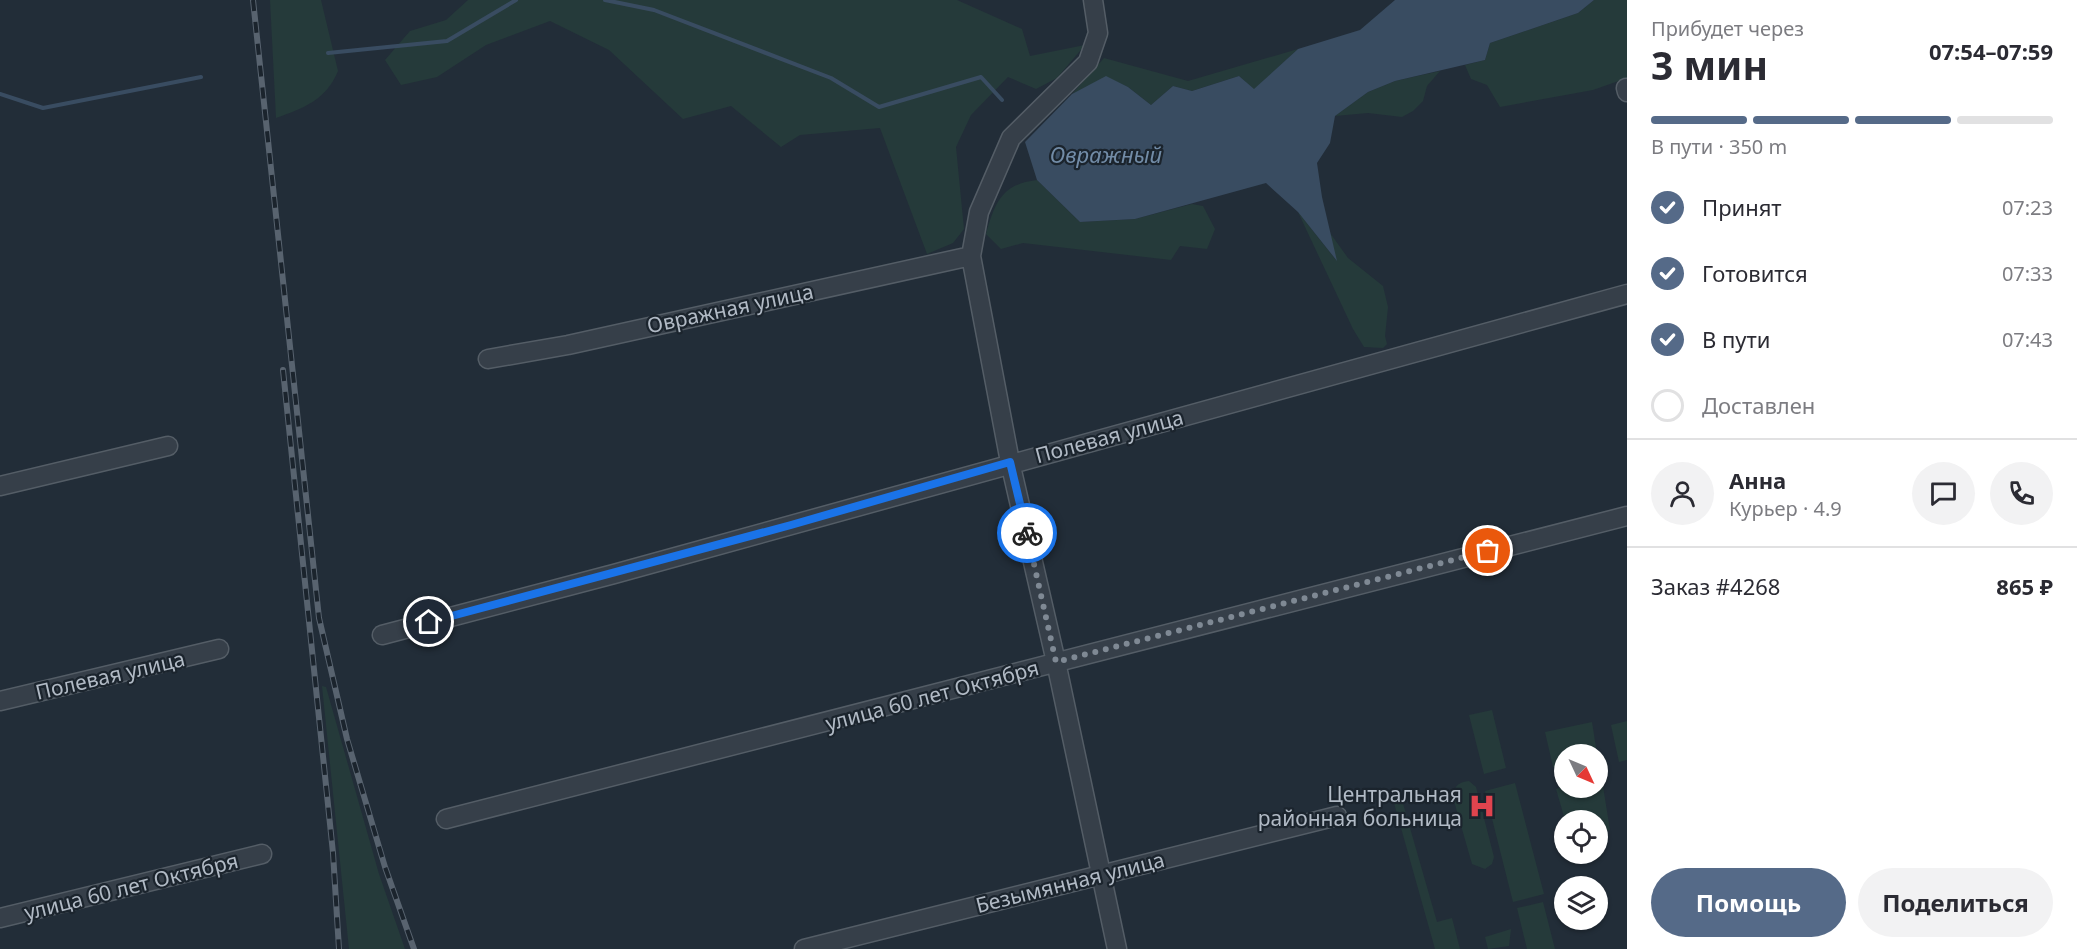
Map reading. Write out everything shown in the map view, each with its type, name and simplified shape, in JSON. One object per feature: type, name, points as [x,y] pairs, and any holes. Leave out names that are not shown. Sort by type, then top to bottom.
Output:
[{"type":"street","points":[[1093,0],[1098,33],[1088,62],[1011,138],[980,212],[971,256],[1010,462],[1056,662],[1117,949]]},
{"type":"street","name":"Овражная улица","points":[[488,359],[568,345],[971,256]]},
{"type":"street","name":"Полевая улица","points":[[382,635],[669,558],[1010,462],[1203,412],[1627,294]]},
{"type":"street","points":[[0,486],[168,446]]},
{"type":"street","name":"улица 60 лет Октября","points":[[446,819],[1627,516]]},
{"type":"street","name":"Полевая улица","points":[[0,701],[219,649]]},
{"type":"street","name":"Безымянная улица","points":[[804,949],[1337,816]]},
{"type":"street","name":"улица 60 лет Октября","points":[[0,918],[262,854]]},
{"type":"green space","points":[[270,0],[321,0],[338,71],[327,89],[313,102],[276,118]]},
{"type":"green space","points":[[468,0],[957,0],[1022,29],[1030,56],[1085,45],[1057,78],[1036,89],[1008,77],[971,115],[956,147],[964,229],[953,243],[927,254],[880,128],[800,135],[781,147],[731,106],[683,119],[609,50],[550,21],[486,45],[437,77],[401,85],[385,60],[410,31],[446,20]]},
{"type":"green space","points":[[1594,0],[1627,0],[1627,78],[1593,90],[1500,107],[1487,85],[1471,79],[1465,65],[1485,60],[1490,43],[1578,13]]},
{"type":"green space","points":[[1298,49],[1254,90],[1239,76],[1192,91],[1173,86],[1151,105],[1128,87],[1106,77],[1072,94],[1104,58],[1188,81]]},
{"type":"green space","points":[[1440,71],[1427,86],[1423,101],[1413,111],[1402,117],[1368,113],[1335,116],[1368,92],[1395,81]]},
{"type":"green space","points":[[1037,180],[1080,222],[1135,219],[1192,204],[1203,206],[1215,229],[1207,249],[1180,246],[1171,260],[1023,243],[1001,249],[986,234],[997,204],[1008,190],[1025,182]]},
{"type":"green space","points":[[1298,212],[1336,260],[1330,233],[1348,258],[1383,286],[1388,307],[1385,336],[1387,344],[1383,348],[1364,347],[1353,329]]},
{"type":"green space","points":[[322,686],[326,687],[379,874],[405,949],[349,949]]},
{"type":"green space","points":[[1492,710],[1506,768],[1484,774],[1469,715]]},
{"type":"green space","points":[[1627,721],[1627,760],[1619,762],[1611,725]]},
{"type":"green space","points":[[1592,722],[1595,744],[1554,744],[1553,767],[1545,732]]},
{"type":"green space","points":[[1469,781],[1476,787],[1494,857],[1492,864],[1485,869],[1472,864],[1452,794],[1458,784]]},
{"type":"green space","points":[[1515,783],[1544,894],[1513,902],[1485,791]]},
{"type":"green space","points":[[1559,798],[1605,798],[1607,810],[1562,810]]},
{"type":"green space","points":[[1402,800],[1437,922],[1452,918],[1460,949],[1435,949],[1394,803]]},
{"type":"green space","points":[[1543,902],[1555,949],[1527,949],[1517,908]]},
{"type":"green space","points":[[1511,929],[1509,946],[1488,949],[1485,937]]},
{"type":"water","name":"Овражный","points":[[1395,0],[1594,0],[1578,13],[1490,43],[1485,60],[1395,81],[1368,92],[1335,116],[1330,143],[1317,163],[1322,197],[1337,261],[1298,212],[1266,183],[1135,219],[1080,222],[1037,180],[1025,142],[1072,94],[1106,76],[1128,87],[1151,105],[1173,86],[1192,91],[1239,76],[1254,89],[1298,49],[1360,30]]},
{"type":"waterway","points":[[328,53],[447,41],[516,0]]},
{"type":"waterway","points":[[605,0],[654,10],[831,78],[879,107],[981,77],[1002,100]]},
{"type":"waterway","points":[[0,94],[43,108],[201,77]]},
{"type":"railway","points":[[253,0],[319,618],[347,739],[385,867],[414,949]]},
{"type":"railway","points":[[283,370],[333,853],[339,949]]},
{"type":"way so far","points":[[1027,533],[1056,662],[1488,551]]},
{"type":"place","name":"Центральная районная больница","points":[[1482,806]]},
{"type":"route","points":[[429,622],[791,525],[1010,462],[1027,533]]}]
